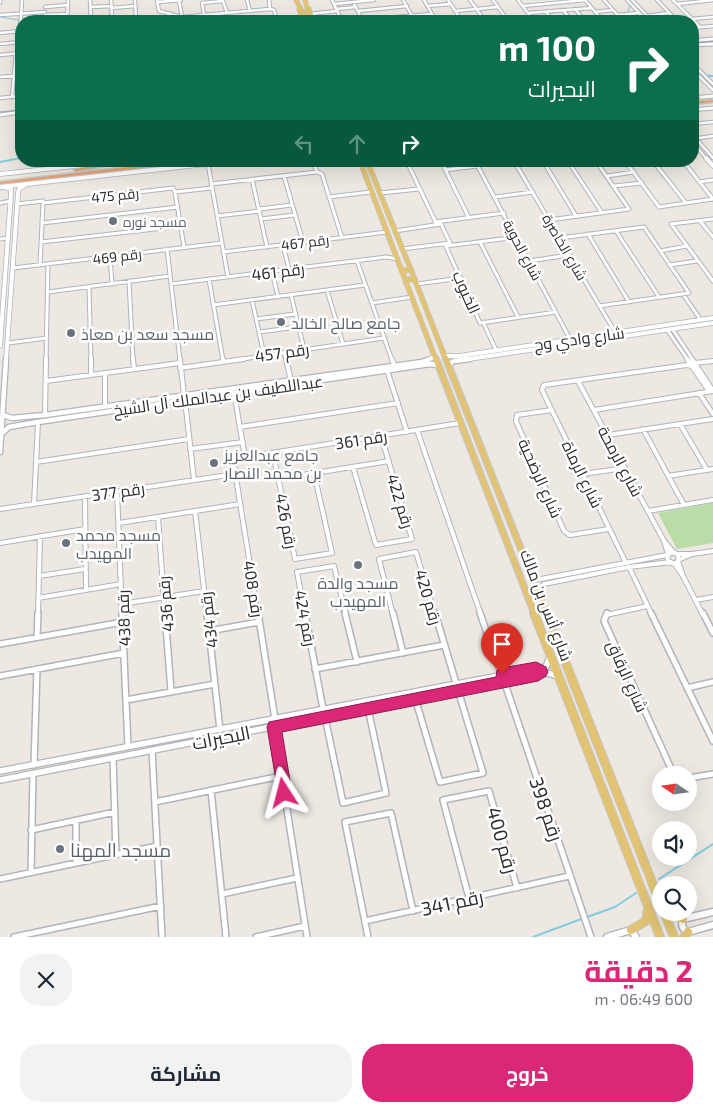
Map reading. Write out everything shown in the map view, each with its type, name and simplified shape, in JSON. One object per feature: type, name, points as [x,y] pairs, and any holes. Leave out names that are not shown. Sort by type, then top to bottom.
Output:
[{"type":"highway","points":[[699,104],[713,103]]},
{"type":"highway","points":[[68,172],[96,167]]},
{"type":"highway","points":[[0,179],[109,167]]},
{"type":"highway","points":[[0,179],[133,167]]},
{"type":"highway","points":[[106,176],[151,167]]},
{"type":"main road","points":[[296,0],[305,13],[308,12],[305,0]]},
{"type":"main road","points":[[296,0],[300,15]]},
{"type":"main road","points":[[305,0],[310,14]]},
{"type":"main road","points":[[699,41],[713,39]]},
{"type":"main road","points":[[699,45],[713,44]]},
{"type":"main road","points":[[699,98],[713,96]]},
{"type":"main road","points":[[699,109],[713,108]]},
{"type":"main road","points":[[0,113],[15,112]]},
{"type":"main road","points":[[0,179],[81,167]]},
{"type":"main road","points":[[0,187],[182,167]]},
{"type":"main road","name":"شارع أنس بن مالك","points":[[362,167],[660,937]]},
{"type":"main road","name":"شارع أنس بن مالك","points":[[369,167],[600,744],[652,881]]},
{"type":"main road","points":[[401,269],[404,271],[411,269]]},
{"type":"main road","points":[[406,283],[407,279],[410,278],[416,282]]},
{"type":"main road","points":[[485,486],[491,488],[496,484]]},
{"type":"main road","points":[[494,510],[498,506],[506,508]]},
{"type":"main road","points":[[607,937],[633,933],[646,921],[648,916],[647,904]]},
{"type":"main road","points":[[697,916],[713,912]]},
{"type":"main road","points":[[668,921],[674,937]]},
{"type":"main road","points":[[683,921],[686,934],[710,926]]},
{"type":"street","points":[[22,0],[22,14]]},
{"type":"street","points":[[0,15],[45,12],[46,0]]},
{"type":"street","points":[[56,15],[67,14],[68,0]]},
{"type":"street","points":[[90,0],[91,15]]},
{"type":"street","points":[[111,0],[112,15]]},
{"type":"street","points":[[134,0],[136,15]]},
{"type":"street","points":[[174,15],[159,11],[158,1],[180,0],[182,15]]},
{"type":"street","points":[[247,0],[250,11]]},
{"type":"street","points":[[269,0],[270,9]]},
{"type":"street","points":[[332,0],[339,15]]},
{"type":"street","points":[[334,4],[374,0]]},
{"type":"street","points":[[403,0],[412,15]]},
{"type":"street","points":[[422,15],[432,14],[424,0]]},
{"type":"street","points":[[448,0],[458,15]]},
{"type":"street","points":[[470,0],[480,15]]},
{"type":"street","points":[[494,0],[504,15]]},
{"type":"street","points":[[518,0],[528,14],[592,8]]},
{"type":"street","points":[[537,0],[540,4]]},
{"type":"street","points":[[523,6],[585,0],[598,15]]},
{"type":"street","points":[[604,0],[617,15],[639,13]]},
{"type":"street","points":[[627,0],[639,13]]},
{"type":"street","points":[[632,0],[645,15]]},
{"type":"street","points":[[657,0],[671,15]]},
{"type":"street","points":[[673,0],[688,15]]},
{"type":"street","points":[[227,13],[224,1],[202,2],[204,15],[216,14],[250,11],[270,9],[274,10],[276,15]]},
{"type":"street","points":[[677,4],[712,1]]},
{"type":"street","points":[[353,2],[360,15]]},
{"type":"street","points":[[551,3],[557,11]]},
{"type":"street","points":[[427,6],[451,4]]},
{"type":"street","points":[[45,7],[68,5]]},
{"type":"street","points":[[91,7],[134,6]]},
{"type":"street","points":[[358,11],[407,6]]},
{"type":"street","points":[[310,14],[356,7]]},
{"type":"street","points":[[455,11],[498,7]]},
{"type":"street","points":[[575,9],[580,15]]},
{"type":"street","points":[[563,10],[567,15]]},
{"type":"street","points":[[596,12],[613,10]]},
{"type":"street","points":[[546,12],[549,15]]},
{"type":"street","points":[[654,15],[669,13]]},
{"type":"street","points":[[699,18],[713,17]]},
{"type":"street","points":[[700,27],[713,26]]},
{"type":"street","points":[[0,33],[15,32]]},
{"type":"street","points":[[0,44],[15,42]]},
{"type":"street","points":[[4,54],[6,43]]},
{"type":"street","points":[[0,55],[15,53]]},
{"type":"street","points":[[699,70],[713,84]]},
{"type":"street","points":[[0,77],[15,76],[12,97]]},
{"type":"street","points":[[699,76],[713,90]]},
{"type":"street","points":[[0,98],[15,97]]},
{"type":"street","points":[[699,123],[713,122]]},
{"type":"street","points":[[699,138],[713,136]]},
{"type":"street","points":[[699,144],[713,158]]},
{"type":"street","points":[[699,146],[713,166]]},
{"type":"street","points":[[209,167],[228,277]]},
{"type":"street","points":[[315,167],[317,172],[322,174],[342,238]]},
{"type":"street","points":[[402,249],[450,243],[441,224],[436,223],[409,167]]},
{"type":"street","points":[[444,167],[469,218]]},
{"type":"street","points":[[445,170],[469,167]]},
{"type":"street","name":"شارع الحوية","points":[[478,167],[530,261],[570,339]]},
{"type":"street","name":"شارع الخاصرة","points":[[517,167],[615,332]]},
{"type":"street","points":[[545,167],[576,216]]},
{"type":"street","points":[[572,167],[602,213]]},
{"type":"street","points":[[549,220],[629,209],[600,167]]},
{"type":"street","points":[[630,167],[659,207],[713,199],[688,167]]},
{"type":"street","points":[[658,167],[686,203]]},
{"type":"street","name":"رقم 475","points":[[17,204],[43,201],[43,203],[173,188],[176,192],[252,179],[317,172]]},
{"type":"street","points":[[607,176],[634,172]]},
{"type":"street","points":[[284,176],[303,242]]},
{"type":"street","points":[[252,179],[268,246]]},
{"type":"street","points":[[700,182],[713,180]]},
{"type":"street","points":[[614,186],[642,183]]},
{"type":"street","points":[[0,452],[18,193],[19,189],[26,184]]},
{"type":"street","points":[[0,187],[10,188],[12,194],[6,270],[2,283],[0,345]]},
{"type":"street","points":[[380,193],[419,189]]},
{"type":"street","points":[[12,194],[14,191],[18,193]]},
{"type":"street","points":[[176,192],[184,247]]},
{"type":"street","points":[[329,197],[371,192]]},
{"type":"street","points":[[495,197],[532,192]]},
{"type":"street","points":[[0,203],[11,201]]},
{"type":"street","points":[[40,265],[43,203]]},
{"type":"street","points":[[217,216],[292,205]]},
{"type":"street","points":[[42,223],[178,207]]},
{"type":"street","points":[[271,208],[274,217]]},
{"type":"street","points":[[395,232],[436,223],[504,213]]},
{"type":"street","points":[[261,219],[295,215]]},
{"type":"street","points":[[713,219],[671,224],[713,281]]},
{"type":"street","points":[[700,221],[713,237]]},
{"type":"street","points":[[41,242],[181,226]]},
{"type":"street","points":[[560,238],[644,227],[689,293],[599,306]]},
{"type":"street","points":[[616,231],[659,297]]},
{"type":"street","name":"رقم 467","points":[[224,252],[386,232]]},
{"type":"street","points":[[588,234],[629,302]]},
{"type":"street","name":"الخبوب","points":[[517,237],[446,245],[480,323],[556,312]]},
{"type":"street","points":[[0,239],[8,238]]},
{"type":"street","points":[[480,242],[518,317]]},
{"type":"street","name":"رقم 469","points":[[13,269],[222,243]]},
{"type":"street","points":[[283,245],[289,269]]},
{"type":"street","points":[[660,251],[687,246]]},
{"type":"street","points":[[167,250],[194,480]]},
{"type":"street","points":[[386,257],[394,251]]},
{"type":"street","points":[[530,261],[569,255]]},
{"type":"street","points":[[110,256],[112,284]]},
{"type":"street","points":[[386,257],[397,259]]},
{"type":"street","name":"رقم 461","points":[[171,284],[386,257]]},
{"type":"street","points":[[669,264],[697,260]]},
{"type":"street","points":[[357,261],[394,365]]},
{"type":"street","points":[[45,415],[48,264]]},
{"type":"street","points":[[6,270],[13,269]]},
{"type":"street","points":[[272,271],[278,297]]},
{"type":"street","points":[[48,292],[170,276]]},
{"type":"street","points":[[416,282],[461,278]]},
{"type":"street","points":[[209,280],[223,361]]},
{"type":"street","points":[[129,282],[134,369]]},
{"type":"street","points":[[213,306],[366,285]]},
{"type":"street","points":[[89,287],[91,374]]},
{"type":"street","points":[[328,290],[343,344]]},
{"type":"street","points":[[683,294],[700,319]]},
{"type":"street","points":[[291,295],[304,349]]},
{"type":"street","points":[[372,303],[412,297]]},
{"type":"street","points":[[252,300],[264,355]]},
{"type":"street","points":[[256,319],[295,314]]},
{"type":"street","name":"شارع وادي وج","points":[[448,365],[460,358],[496,350],[713,318]]},
{"type":"street","points":[[483,322],[496,350]]},
{"type":"street","name":"شارع وادي وج","points":[[445,356],[460,358],[668,331],[713,323]]},
{"type":"street","points":[[259,332],[298,327]]},
{"type":"street","points":[[594,410],[712,391],[682,347],[673,330]]},
{"type":"street","points":[[668,331],[682,347],[688,363]]},
{"type":"street","points":[[8,342],[47,338]]},
{"type":"street","name":"رقم 457","points":[[46,380],[134,369],[223,361],[384,338]]},
{"type":"street","points":[[284,352],[291,381]]},
{"type":"street","name":"عبداللطيف بن عبدالملك آل الشيخ","points":[[1,434],[9,427],[133,405],[291,381],[387,370],[420,364],[434,357]]},
{"type":"street","points":[[544,385],[688,363],[694,365],[713,361]]},
{"type":"street","name":"عبداللطيف بن عبدالملك آل الشيخ","points":[[184,398],[234,393],[377,370],[394,365],[430,364],[438,366]]},
{"type":"street","points":[[387,370],[407,432]]},
{"type":"street","points":[[0,372],[6,372]]},
{"type":"street","points":[[105,373],[105,406]]},
{"type":"street","name":"شارع الرمحة","points":[[578,381],[664,541]]},
{"type":"street","name":"شارع الرماة","points":[[544,385],[542,390],[713,742]]},
{"type":"street","points":[[234,393],[245,457]]},
{"type":"street","points":[[699,393],[713,414]]},
{"type":"street","points":[[240,427],[398,403]]},
{"type":"street","name":"عبداللطيف بن عبدالملك آل الشيخ","points":[[3,415],[6,418],[18,418],[105,406],[133,405]]},
{"type":"street","name":"شارع الرضحية","points":[[552,410],[517,415],[516,420],[564,531],[570,535],[610,528]]},
{"type":"street","points":[[18,418],[14,422],[18,426]]},
{"type":"street","points":[[608,435],[713,419]]},
{"type":"street","points":[[34,504],[38,422]]},
{"type":"street","name":"رقم 361","points":[[233,459],[460,423]]},
{"type":"street","points":[[680,424],[707,470]]},
{"type":"street","points":[[643,429],[684,505]]},
{"type":"street","points":[[417,430],[502,674]]},
{"type":"street","name":"رقم 422","points":[[353,467],[376,545],[412,539],[381,436]]},
{"type":"street","points":[[36,462],[189,439]]},
{"type":"street","points":[[190,449],[242,442]]},
{"type":"street","name":"رقم 426","points":[[273,453],[294,559],[332,553],[314,473]]},
{"type":"street","name":"رقم 408","points":[[233,459],[274,719]]},
{"type":"street","points":[[278,479],[389,461]]},
{"type":"street","points":[[583,474],[625,468]]},
{"type":"street","points":[[668,476],[713,469]]},
{"type":"street","name":"رقم 377","points":[[0,509],[235,474]]},
{"type":"street","name":"رقم 438","points":[[118,491],[128,746]]},
{"type":"street","points":[[85,496],[86,590]]},
{"type":"street","points":[[648,511],[713,500]]},
{"type":"street","points":[[119,523],[240,504]]},
{"type":"street","name":"رقم 434","points":[[195,511],[219,730]]},
{"type":"street","name":"رقم 436","points":[[158,517],[171,691]]},
{"type":"street","points":[[0,543],[85,529]]},
{"type":"street","points":[[37,637],[40,536]]},
{"type":"street","points":[[664,541],[675,554],[675,561]]},
{"type":"street","points":[[664,541],[667,554],[675,561],[713,633]]},
{"type":"street","points":[[537,590],[544,584],[667,554],[692,554],[713,551]]},
{"type":"street","name":"رقم 420","points":[[403,653],[380,559],[416,552],[456,683]]},
{"type":"street","points":[[532,576],[541,579],[628,565],[675,561],[692,554]]},
{"type":"street","name":"رقم 424","points":[[323,709],[297,572],[334,566],[357,662]]},
{"type":"street","points":[[39,576],[85,569]]},
{"type":"street","points":[[38,598],[121,584]]},
{"type":"street","points":[[122,604],[204,591]]},
{"type":"street","points":[[696,600],[713,597]]},
{"type":"street","name":"شارع الرقاق","points":[[646,606],[607,613],[604,621],[668,766]]},
{"type":"street","points":[[0,644],[123,622]]},
{"type":"street","points":[[209,631],[259,622]]},
{"type":"street","points":[[315,670],[444,646]]},
{"type":"street","points":[[0,676],[124,653]]},
{"type":"street","name":"البحيرات","points":[[0,780],[504,681],[537,672],[546,667],[551,656]]},
{"type":"street","points":[[34,765],[37,669]]},
{"type":"street","name":"البحيرات","points":[[0,771],[502,674],[537,672],[548,673],[559,678]]},
{"type":"street","name":"رقم 398","points":[[504,681],[591,937]]},
{"type":"street","points":[[686,688],[713,682]]},
{"type":"street","points":[[126,700],[215,684]]},
{"type":"street","points":[[415,698],[440,782],[483,773],[458,690]]},
{"type":"street","points":[[325,717],[343,803],[386,793],[368,708]]},
{"type":"street","points":[[274,727],[307,937]]},
{"type":"street","points":[[219,730],[219,737]]},
{"type":"street","points":[[152,750],[162,937]]},
{"type":"street","points":[[113,758],[116,854]]},
{"type":"street","points":[[31,872],[33,774]]},
{"type":"street","points":[[698,776],[713,774]]},
{"type":"street","points":[[155,802],[282,776]]},
{"type":"street","points":[[211,790],[226,937]]},
{"type":"street","name":"رقم 400","points":[[469,898],[443,800],[489,790],[517,888]]},
{"type":"street","points":[[31,830],[115,812]]},
{"type":"street","points":[[368,937],[346,822],[391,813],[414,911]]},
{"type":"street","points":[[76,820],[76,863]]},
{"type":"street","points":[[0,879],[157,846]]},
{"type":"street","name":"رقم 341","points":[[365,921],[570,876]]},
{"type":"street","points":[[222,894],[298,878]]},
{"type":"street","points":[[14,937],[161,906]]},
{"type":"street","points":[[256,937],[305,926]]},
{"type":"green space","points":[[713,503],[713,543],[677,549],[658,513]]},
{"type":"waterway","points":[[626,15],[632,1]]},
{"type":"waterway","points":[[0,17],[15,19]]},
{"type":"waterway","points":[[699,75],[713,76]]},
{"type":"waterway","points":[[0,162],[15,159]]},
{"type":"waterway","points":[[664,876],[713,844]]},
{"type":"waterway","points":[[587,917],[615,907],[636,893]]},
{"type":"waterway","points":[[533,937],[584,918]]},
{"type":"railway","points":[[699,42],[713,41]]},
{"type":"railway","points":[[0,112],[15,111]]},
{"type":"place","name":"مسجد نوره","points":[[113,221]]},
{"type":"place","name":"جامع صالح الخالد","points":[[281,322]]},
{"type":"place","name":"مسجد سعد بن معاذ","points":[[71,333]]},
{"type":"place","name":"جامع عبدالعزيز بن محمد النصار","points":[[214,463]]},
{"type":"place","name":"مسجد محمد المهيدب","points":[[66,543]]},
{"type":"place","name":"مسجد والدة المهيدب","points":[[358,565]]},
{"type":"place","name":"مسجد المهنا","points":[[60,849]]},
{"type":"route","points":[[284,793],[274,727],[538,675],[541,670],[536,668],[502,674]]}]
